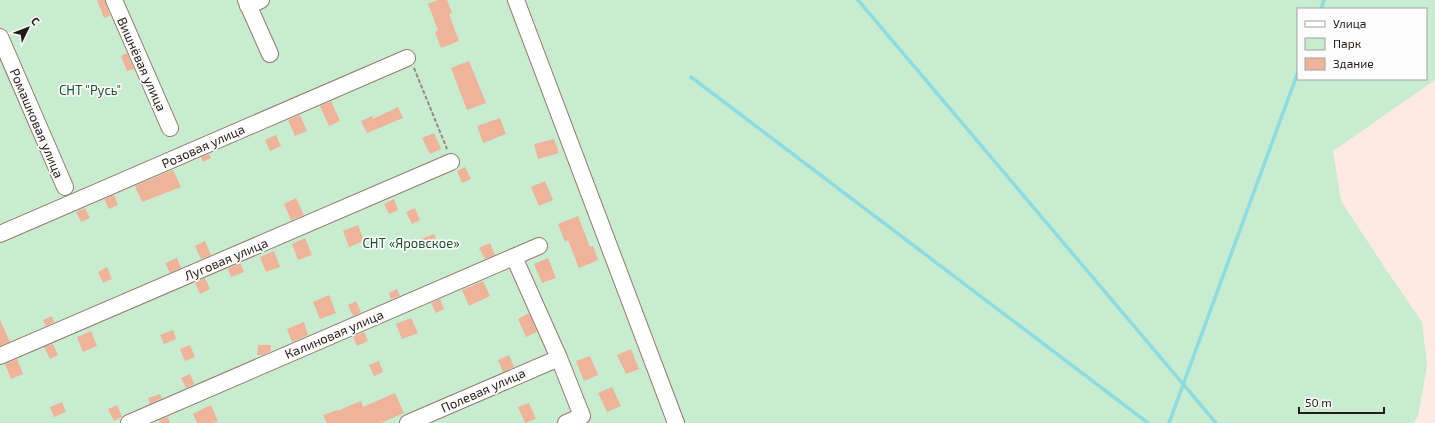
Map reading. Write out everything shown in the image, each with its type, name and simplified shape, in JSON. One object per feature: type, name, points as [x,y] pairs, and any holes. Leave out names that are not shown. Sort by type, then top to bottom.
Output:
[{"type":"street","name":"Вишнёвая улица","points":[[114,0],[170,128]]},
{"type":"street","points":[[516,0],[676,423]]},
{"type":"street","points":[[252,2],[270,54]]},
{"type":"street","name":"Ромашковая улица","points":[[0,37],[65,186]]},
{"type":"street","name":"Розовая улица","points":[[0,234],[407,58]]},
{"type":"street","name":"Луговая улица","points":[[0,356],[451,162]]},
{"type":"street","name":"Калиновая улица","points":[[129,423],[539,246]]},
{"type":"street","points":[[514,257],[559,358],[582,416],[566,423]]},
{"type":"street","name":"Полевая улица","points":[[408,423],[559,358]]},
{"type":"path","points":[[407,58],[412,65],[451,162]]},
{"type":"green space","name":"СНТ «Яровское»","points":[[0,0],[510,0],[668,423],[0,423]]},
{"type":"green space","points":[[526,0],[1435,0],[1435,80],[1333,151],[1341,201],[1422,322],[1427,366],[1418,416],[1414,423],[683,423]]},
{"type":"building","points":[[97,0],[105,0],[110,16],[104,18]]},
{"type":"building","points":[[438,0],[447,0],[452,13],[449,14],[459,41],[441,48],[435,32],[438,30],[428,4]]},
{"type":"building","points":[[127,53],[134,69],[127,71],[121,56]]},
{"type":"building","points":[[469,61],[486,103],[467,110],[451,68]]},
{"type":"building","points":[[331,101],[340,121],[329,126],[320,106]]},
{"type":"building","points":[[398,107],[403,118],[367,133],[361,121],[372,116],[373,119]]},
{"type":"building","points":[[300,115],[307,131],[295,136],[288,120]]},
{"type":"building","points":[[500,118],[506,134],[483,143],[477,126]]},
{"type":"building","points":[[434,133],[441,149],[430,154],[422,138]]},
{"type":"building","points":[[276,135],[281,146],[270,151],[265,140]]},
{"type":"building","points":[[554,139],[559,153],[538,159],[534,144]]},
{"type":"building","points":[[209,154],[211,158],[203,162],[201,157]]},
{"type":"building","points":[[465,167],[471,179],[462,183],[457,171]]},
{"type":"building","points":[[173,170],[181,187],[142,202],[135,186]]},
{"type":"building","points":[[545,181],[553,200],[539,206],[531,187]]},
{"type":"building","points":[[114,195],[118,205],[109,209],[104,199]]},
{"type":"building","points":[[296,198],[304,215],[291,220],[284,204]]},
{"type":"building","points":[[394,199],[398,210],[389,214],[384,204]]},
{"type":"building","points":[[85,208],[90,218],[81,222],[76,212]]},
{"type":"building","points":[[415,208],[420,220],[412,224],[406,212]]},
{"type":"building","points":[[578,216],[590,247],[593,246],[598,260],[579,268],[568,240],[565,242],[558,224]]},
{"type":"building","points":[[358,225],[364,241],[349,247],[343,231]]},
{"type":"building","points":[[434,234],[437,243],[425,248],[421,239]]},
{"type":"building","points":[[305,238],[312,255],[298,260],[292,244]]},
{"type":"building","points":[[205,241],[211,255],[201,259],[195,246]]},
{"type":"building","points":[[490,243],[495,255],[485,259],[479,248]]},
{"type":"building","points":[[274,251],[280,267],[266,272],[260,257]]},
{"type":"building","points":[[177,258],[181,268],[170,273],[165,263]]},
{"type":"building","points":[[548,258],[556,278],[542,283],[534,264]]},
{"type":"building","points":[[240,263],[244,272],[231,277],[228,269]]},
{"type":"building","points":[[107,267],[112,279],[103,283],[98,272]]},
{"type":"building","points":[[205,278],[210,289],[200,294],[195,283]]},
{"type":"building","points":[[483,281],[490,296],[469,306],[462,290]]},
{"type":"building","points":[[397,289],[400,296],[391,299],[389,293]]},
{"type":"building","points":[[329,295],[336,313],[320,319],[313,302]]},
{"type":"building","points":[[440,299],[444,309],[436,313],[431,303]]},
{"type":"building","points":[[356,301],[361,312],[353,316],[348,305]]},
{"type":"building","points":[[529,313],[537,332],[526,337],[518,319]]},
{"type":"building","points":[[52,316],[54,322],[46,326],[43,320]]},
{"type":"building","points":[[411,318],[418,333],[402,339],[396,324]]},
{"type":"building","points":[[0,320],[10,342],[0,346]]},
{"type":"building","points":[[304,322],[308,335],[292,342],[287,329]]},
{"type":"building","points":[[173,330],[176,339],[164,344],[160,335]]},
{"type":"building","points":[[91,331],[97,346],[83,352],[77,337]]},
{"type":"building","points":[[364,332],[368,341],[357,346],[353,337]]},
{"type":"building","points":[[53,344],[58,355],[50,359],[44,347]]},
{"type":"building","points":[[190,345],[195,357],[185,361],[180,349]]},
{"type":"building","points":[[258,345],[271,345],[271,351],[263,355],[257,355]]},
{"type":"building","points":[[631,349],[639,369],[626,374],[617,355]]},
{"type":"building","points":[[509,355],[514,367],[503,372],[498,360]]},
{"type":"building","points":[[590,356],[598,375],[584,381],[576,361]]},
{"type":"building","points":[[17,359],[23,374],[11,379],[5,364]]},
{"type":"building","points":[[379,361],[383,372],[374,376],[369,365]]},
{"type":"building","points":[[190,374],[194,384],[186,388],[181,378]]},
{"type":"building","points":[[612,387],[621,406],[607,412],[598,393]]},
{"type":"building","points":[[395,393],[404,413],[381,423],[327,423],[323,415],[361,401],[363,407]]},
{"type":"building","points":[[160,394],[162,398],[150,404],[148,398]]},
{"type":"building","points":[[62,402],[66,412],[54,417],[50,407]]},
{"type":"building","points":[[529,403],[536,419],[525,423],[518,407]]},
{"type":"building","points":[[117,405],[122,417],[114,421],[108,409]]},
{"type":"building","points":[[211,405],[218,421],[213,423],[197,423],[193,414]]},
{"type":"building","points":[[168,417],[170,423],[160,423],[159,420]]},
{"type":"waterway","points":[[858,0],[1216,423]]},
{"type":"waterway","points":[[1321,8],[1324,0]]},
{"type":"waterway","points":[[1169,423],[1297,75]]},
{"type":"waterway","points":[[691,77],[1148,423]]},
{"type":"park label","name":"СНТ \"Русь\"","points":[[90,90]]}]
